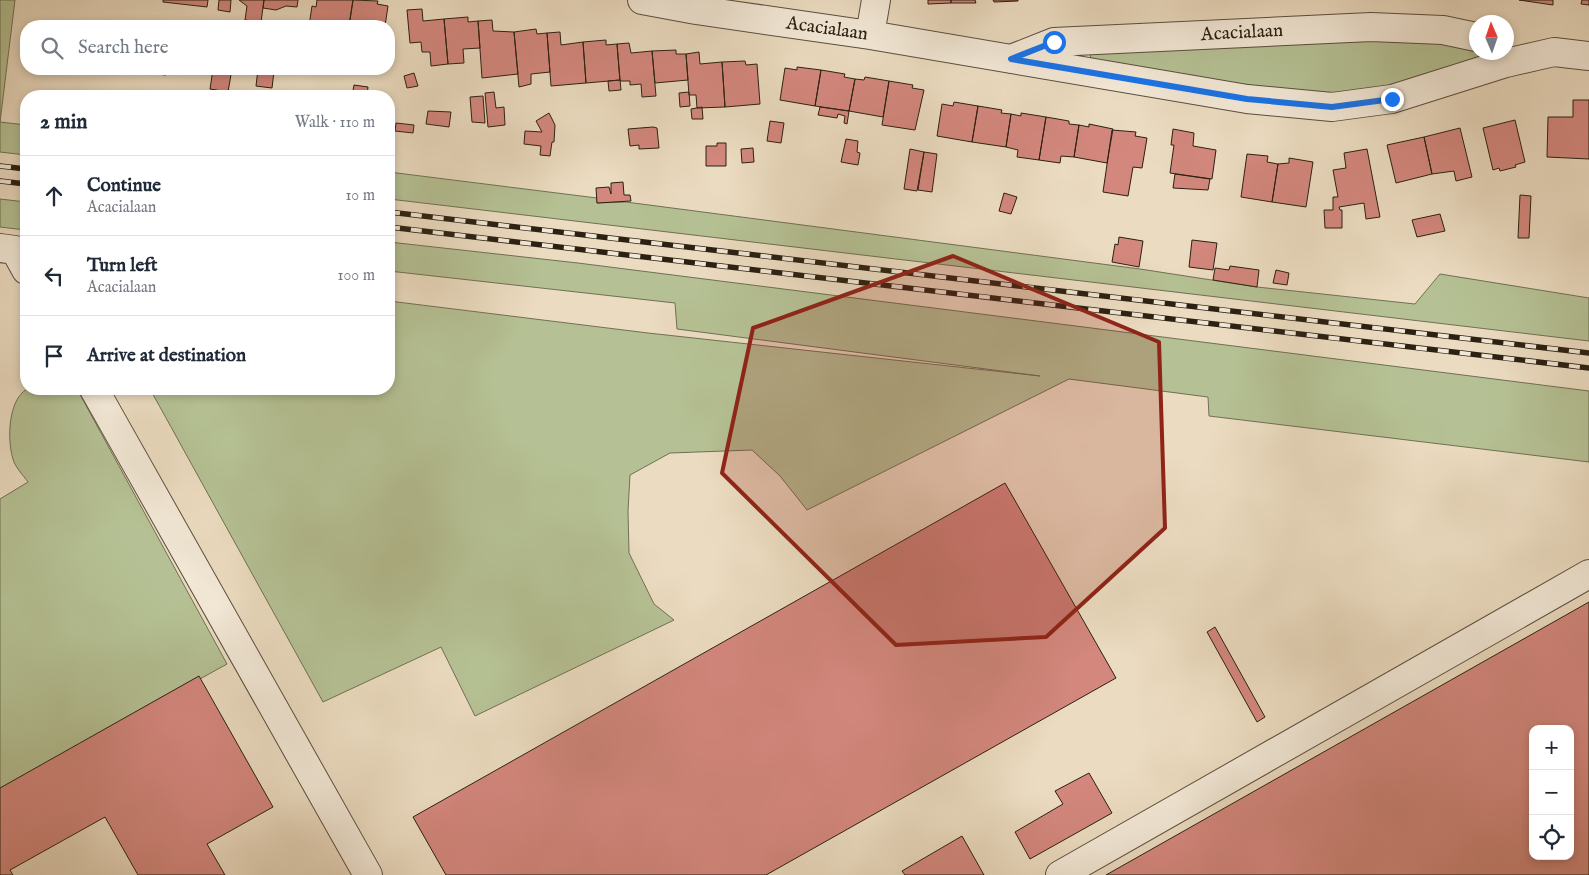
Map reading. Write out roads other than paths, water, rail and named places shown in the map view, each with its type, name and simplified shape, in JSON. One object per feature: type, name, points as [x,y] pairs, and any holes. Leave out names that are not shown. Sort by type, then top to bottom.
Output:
[{"type":"street","name":"Acacialaan","points":[[642,0],[696,10],[870,35],[1247,99],[1332,107],[1392,99],[1506,63],[1554,52]]},
{"type":"street","points":[[870,35],[876,0]]},
{"type":"street","name":"Acacialaan","points":[[1011,59],[1054,42],[1371,27],[1443,30],[1469,36]]},
{"type":"street","name":"Acacialaan","points":[[1514,44],[1554,52],[1589,56]]},
{"type":"street","points":[[0,248],[15,250],[20,259]]},
{"type":"street","points":[[97,395],[368,875]]},
{"type":"street","points":[[1060,875],[1589,574]]},
{"type":"railway","points":[[0,166],[20,168]]},
{"type":"railway","points":[[0,181],[20,183]]},
{"type":"railway","points":[[395,213],[1589,353]]},
{"type":"railway","points":[[395,228],[1589,368]]}]
